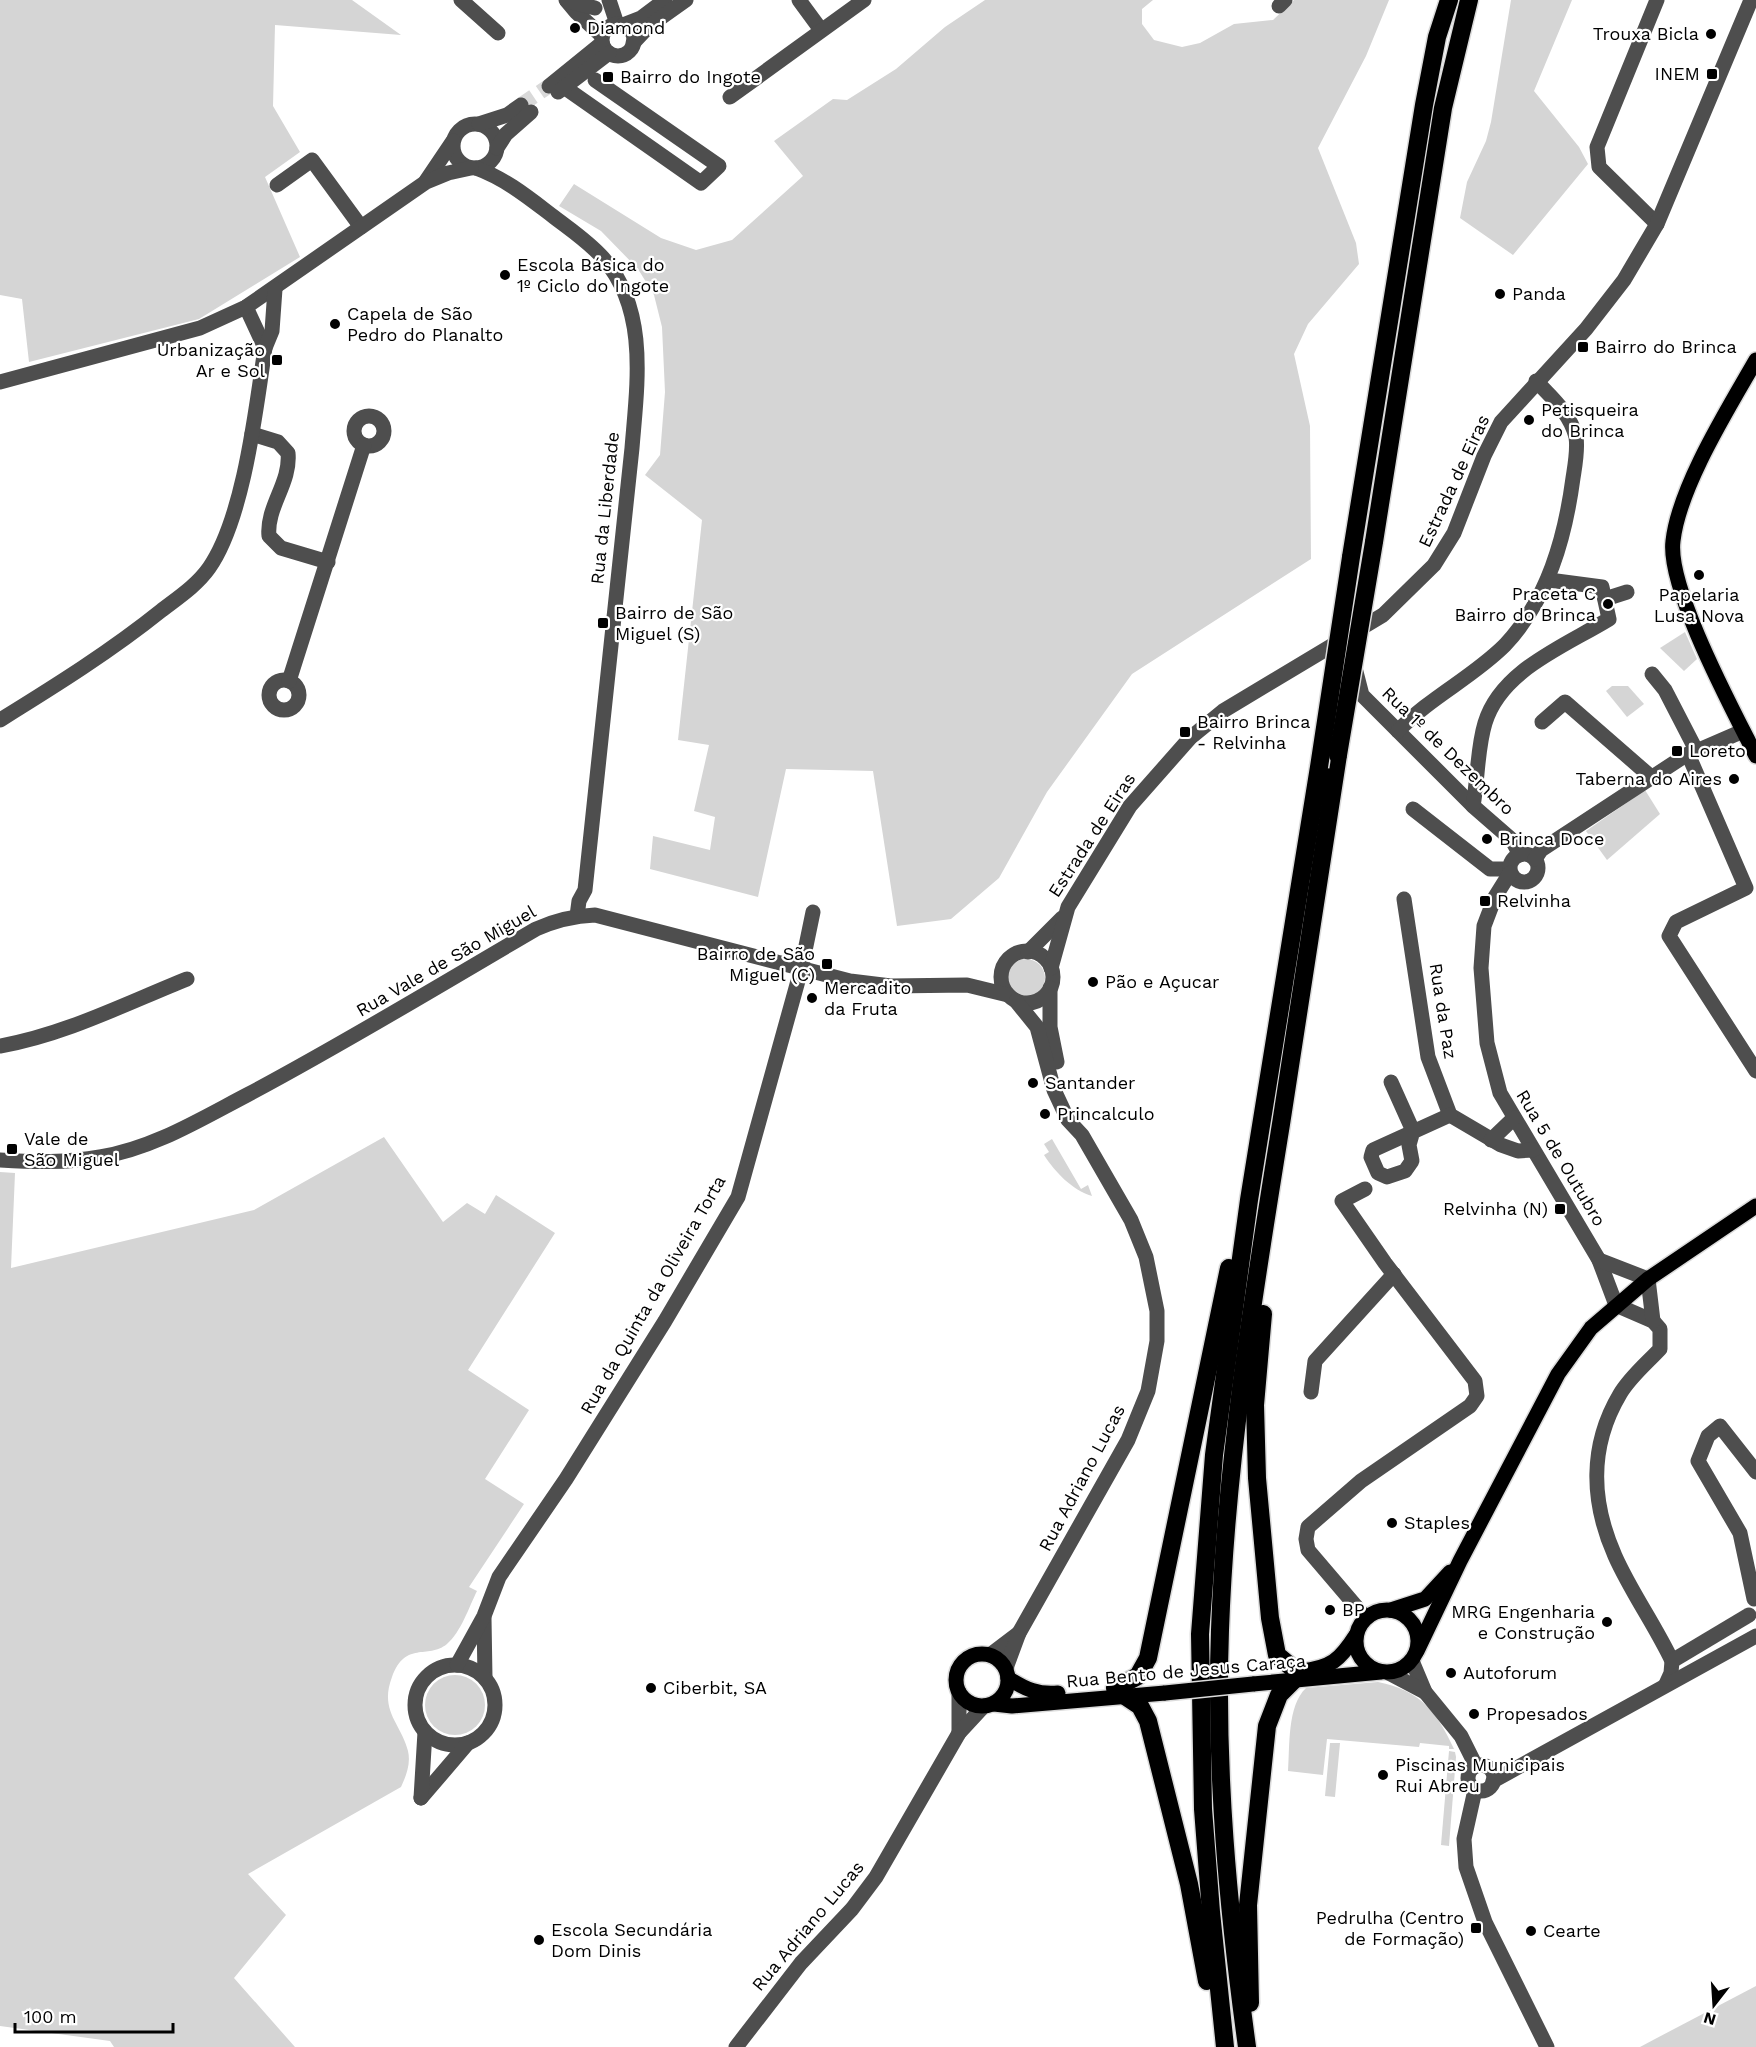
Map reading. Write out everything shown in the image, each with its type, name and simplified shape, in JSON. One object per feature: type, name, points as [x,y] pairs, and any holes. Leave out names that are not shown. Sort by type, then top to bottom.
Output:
[{"type":"highway","points":[[1225,2042],[1203,1809],[1200,1634],[1214,1455],[1249,1200],[1424,105],[1437,37],[1449,0]]},
{"type":"highway","points":[[1247,2047],[1229,1913],[1222,1811],[1220,1630],[1233,1454],[1268,1203],[1441,119],[1457,40],[1469,0]]},
{"type":"highway","points":[[1225,2042],[1208,1986],[1189,1884],[1148,1721],[1140,1706],[1120,1692],[1138,1676],[1148,1658],[1229,1267],[1249,1200]]},
{"type":"highway","points":[[1247,2047],[1251,1993],[1248,1905],[1260,1785],[1271,1710],[1279,1695],[1295,1676],[1277,1655],[1270,1618],[1257,1478],[1255,1405],[1266,1285],[1268,1203]]},
{"type":"main road","points":[[1756,360],[1688,487],[1672,542],[1673,561],[1683,600],[1756,756]]},
{"type":"main road","points":[[1414,1656],[1418,1640],[1410,1620],[1391,1611],[1382,1610],[1365,1618],[1356,1635],[1358,1655],[1372,1669],[1385,1673],[1402,1669],[1414,1656],[1460,1561],[1558,1374],[1591,1329],[1648,1279],[1756,1206]]},
{"type":"main road","points":[[1391,1611],[1425,1599],[1460,1561]]},
{"type":"main road","name":"Rua Bento de Jesus Caraça","points":[[1295,1676],[1328,1665],[1342,1656],[1356,1635]]},
{"type":"main road","points":[[990,1655],[1007,1673]]},
{"type":"main road","name":"Rua Adriano Lucas","points":[[959,1692],[956,1682],[960,1666],[972,1656],[990,1655]]},
{"type":"main road","name":"Rua Bento de Jesus Caraça","points":[[1007,1673],[1026,1689],[1043,1694],[1120,1692]]},
{"type":"main road","name":"Rua Adriano Lucas","points":[[989,1705],[1005,1693],[1007,1673]]},
{"type":"main road","name":"Rua Bento de Jesus Caraça","points":[[989,1705],[1012,1706],[1120,1692],[1252,1679],[1385,1673]]},
{"type":"main road","points":[[959,1692],[969,1703],[989,1705]]},
{"type":"street","points":[[461,0],[498,33]]},
{"type":"street","points":[[609,0],[620,24],[630,30],[633,43]]},
{"type":"street","points":[[595,80],[718,166],[701,183],[557,88],[602,40],[608,27],[641,18],[665,0]]},
{"type":"street","points":[[567,1],[602,40],[623,54],[648,27],[686,0]]},
{"type":"street","points":[[799,0],[821,30]]},
{"type":"street","points":[[730,97],[864,0]]},
{"type":"street","points":[[1657,0],[1597,147],[1599,167],[1657,225]]},
{"type":"street","name":"Estrada de Eiras","points":[[1028,952],[1064,916],[1130,806],[1156,773],[1206,724],[1383,615],[1434,565],[1454,533],[1484,456],[1502,422],[1536,381],[1586,329],[1624,280],[1657,225],[1751,0]]},
{"type":"street","points":[[567,1],[596,4],[602,40]]},
{"type":"street","points":[[0,382],[200,328],[246,307],[426,182],[448,173],[488,164],[506,134],[526,108],[501,118],[465,125],[459,129],[426,182]]},
{"type":"street","points":[[479,124],[493,132],[508,182]]},
{"type":"street","points":[[453,141],[452,148],[458,161],[474,168]]},
{"type":"street","points":[[277,185],[312,160],[361,227]]},
{"type":"street","name":"Rua da Liberdade","points":[[474,168],[508,182],[587,241],[617,276],[627,300],[634,327],[637,387],[585,890],[579,901],[577,916]]},
{"type":"street","points":[[0,720],[120,642],[201,578],[219,551],[232,514],[252,434],[265,348],[272,331],[275,289]]},
{"type":"street","points":[[246,307],[265,348]]},
{"type":"street","points":[[1398,731],[1417,710],[1480,666],[1504,645],[1519,627],[1549,579],[1565,527],[1576,452],[1576,437],[1563,408],[1536,381]]},
{"type":"street","points":[[252,434],[278,442],[285,446],[288,453],[288,472],[270,519],[269,536],[281,548],[328,562]]},
{"type":"street","points":[[289,681],[364,445]]},
{"type":"street","points":[[1473,806],[1484,724],[1495,699],[1509,683],[1532,666],[1609,619],[1602,587],[1549,579]]},
{"type":"street","points":[[1605,599],[1627,592]]},
{"type":"street","name":"Rua 1º de Dezembro","points":[[1348,638],[1362,695],[1473,806],[1512,840],[1520,855]]},
{"type":"street","points":[[1652,674],[1665,690],[1746,888],[1676,922],[1669,936],[1756,1071]]},
{"type":"street","points":[[1542,722],[1564,702],[1650,776]]},
{"type":"street","points":[[1495,897],[1537,874],[1535,859],[1542,850],[1650,776],[1692,752],[1743,731]]},
{"type":"street","points":[[1413,809],[1490,869],[1510,871]]},
{"type":"street","points":[[1525,882],[1514,879],[1510,871],[1512,860],[1520,855],[1531,856],[1535,859]]},
{"type":"street","name":"Rua 5 de Outubro","points":[[1510,871],[1495,897],[1484,926],[1481,968],[1487,1043],[1500,1094],[1599,1260],[1616,1305]]},
{"type":"street","name":"Rua da Liberdade","points":[[585,890],[595,915]]},
{"type":"street","name":"Rua da Paz","points":[[1404,899],[1428,1057],[1450,1115]]},
{"type":"street","name":"Rua da Quinta da Oliveira Torta","points":[[457,1665],[484,1616],[500,1577],[591,1440],[738,1197],[801,969],[813,912]]},
{"type":"street","name":"Rua Vale de São Miguel","points":[[0,1160],[47,1162],[102,1157],[152,1142],[182,1129],[328,1051],[536,929],[557,920],[577,916],[595,915],[850,981],[891,986],[967,985],[1012,998]]},
{"type":"street","name":"Estrada de Eiras","points":[[1051,968],[1064,916]]},
{"type":"street","points":[[1028,952],[1042,957],[1051,968],[1050,988],[1040,1000],[1024,1003],[1012,998],[1002,981],[1004,967],[1014,955],[1028,952]]},
{"type":"street","name":"Rua Vale de São Miguel","points":[[967,985],[1004,967]]},
{"type":"street","points":[[0,1046],[17,1043],[88,1019],[187,979]]},
{"type":"street","name":"Rua Adriano Lucas","points":[[1007,1673],[1018,1633],[1128,1440],[1148,1391],[1157,1341],[1157,1311],[1146,1257],[1131,1220],[1082,1135],[1053,1046],[1049,1010],[1050,988]]},
{"type":"street","name":"Rua Adriano Lucas","points":[[1012,998],[1037,1028],[1054,1090],[1068,1120],[1082,1135]]},
{"type":"street","points":[[1391,1082],[1413,1131],[1450,1115],[1491,1140],[1518,1151],[1533,1150]]},
{"type":"street","points":[[1491,1140],[1514,1118]]},
{"type":"street","points":[[1365,1189],[1342,1201],[1475,1381],[1477,1396],[1470,1406],[1361,1481],[1308,1527],[1306,1539],[1308,1550],[1365,1618]]},
{"type":"street","points":[[1599,1260],[1648,1279],[1653,1321]]},
{"type":"street","points":[[1311,1392],[1315,1361],[1394,1274]]},
{"type":"street","points":[[1616,1305],[1653,1321],[1660,1329],[1660,1349],[1621,1392],[1600,1438],[1598,1509],[1616,1558],[1672,1661],[1671,1673],[1666,1684]]},
{"type":"street","points":[[1672,1661],[1753,1621],[1755,1599],[1740,1533],[1698,1461],[1708,1436],[1720,1426],[1756,1472]]},
{"type":"street","name":"Rua da Quinta da Oliveira Torta","points":[[484,1616],[485,1678]]},
{"type":"street","name":"Rua Adriano Lucas","points":[[990,1655],[1018,1633]]},
{"type":"street","points":[[1476,1766],[1468,1775],[1471,1786],[1475,1790],[1486,1790],[1493,1781],[1756,1636]]},
{"type":"street","points":[[1414,1656],[1425,1692],[1461,1737],[1476,1766]]},
{"type":"street","points":[[457,1665],[473,1669],[485,1678],[494,1692],[494,1715],[482,1736],[468,1743],[421,1798],[424,1732],[415,1710],[418,1687],[434,1670],[457,1665]]},
{"type":"street","points":[[1385,1673],[1425,1692]]},
{"type":"street","name":"Rua Adriano Lucas","points":[[959,1692],[959,1733]]},
{"type":"street","name":"Rua Adriano Lucas","points":[[736,2047],[801,1963],[852,1910],[876,1877],[959,1733],[989,1705]]},
{"type":"street","points":[[424,1732],[445,1744],[468,1743]]},
{"type":"street","points":[[1476,1766],[1489,1768],[1493,1781]]},
{"type":"street","points":[[1475,1790],[1464,1839],[1466,1867],[1485,1922],[1547,2047]]},
{"type":"shaded area","points":[[0,0],[352,0],[401,35],[275,25],[273,106],[300,152],[265,177],[300,257],[199,319],[29,362],[22,299],[0,295]]},
{"type":"shaded area","points":[[985,0],[1153,0],[1142,9],[1142,24],[1154,40],[1182,47],[1200,43],[1234,24],[1273,20],[1294,0],[1389,0],[1366,56],[1318,148],[1356,243],[1359,264],[1308,324],[1294,354],[1310,426],[1311,559],[1132,674],[1047,792],[999,878],[951,919],[897,926],[873,771],[786,769],[758,897],[650,869],[653,836],[710,850],[715,817],[694,811],[709,745],[678,740],[702,520],[645,475],[660,455],[665,392],[662,327],[654,295],[638,269],[601,231],[559,206],[574,184],[661,238],[696,250],[732,240],[803,176],[774,141],[833,99],[847,100],[896,69],[945,27]]},
{"type":"shaded area","points":[[1511,0],[1572,0],[1534,91],[1579,147],[1588,164],[1513,255],[1460,218],[1467,182],[1486,141],[1491,122]]},
{"type":"shaded area","points":[[1685,632],[1697,659],[1684,671],[1660,648]]},
{"type":"shaded area","points":[[1612,686],[1628,686],[1644,704],[1627,717],[1606,691]]},
{"type":"shaded area","points":[[1645,790],[1660,814],[1607,860],[1586,831]]},
{"type":"shaded area","points":[[1026,959],[1040,964],[1045,978],[1040,992],[1026,997],[1012,992],[1007,978],[1012,964]]},
{"type":"shaded area","points":[[384,1137],[443,1222],[467,1203],[485,1214],[496,1195],[555,1233],[468,1370],[529,1410],[485,1479],[524,1504],[469,1587],[477,1591],[461,1626],[452,1639],[432,1651],[404,1658],[392,1677],[388,1699],[392,1716],[405,1741],[409,1756],[408,1770],[401,1787],[248,1874],[286,1915],[234,1978],[295,2047],[114,2047],[110,2041],[0,2026],[0,1172],[15,1173],[11,1268],[254,1210]]},
{"type":"shaded area","points":[[1052,1139],[1081,1189],[1088,1185],[1092,1196],[1071,1185],[1048,1161],[1044,1155],[1049,1152],[1044,1144]]},
{"type":"shaded area","points":[[449,1675],[461,1675],[472,1680],[480,1688],[485,1705],[483,1717],[472,1730],[461,1735],[449,1735],[438,1730],[430,1722],[425,1711],[425,1699],[430,1688],[438,1680]]},
{"type":"shaded area","points":[[1378,1682],[1416,1697],[1434,1714],[1454,1749],[1449,1749],[1449,1746],[1420,1743],[1419,1747],[1327,1739],[1323,1775],[1288,1771],[1292,1716],[1295,1705],[1306,1688]]},
{"type":"shaded area","points":[[1330,1743],[1340,1743],[1335,1797],[1325,1796]]},
{"type":"shaded area","points":[[1449,1751],[1455,1752],[1456,1757],[1449,1846],[1441,1845]]},
{"type":"shaded area","points":[[1756,1986],[1756,2047],[1640,2047],[1655,2039]]},
{"type":"tunnel","points":[[521,105],[549,86]]},
{"type":"place","name":"Diamond","points":[[575,28]]},
{"type":"place","name":"Trouxa Bicla","points":[[1711,34]]},
{"type":"place","name":"INEM","points":[[1712,74]]},
{"type":"place","name":"Bairro do Ingote","points":[[608,77]]},
{"type":"place","name":"Escola Básica do 1º Ciclo do Ingote","points":[[505,275]]},
{"type":"place","name":"Panda","points":[[1500,294]]},
{"type":"place","name":"Capela de São Pedro do Planalto","points":[[335,324]]},
{"type":"place","name":"Bairro do Brinca","points":[[1583,347]]},
{"type":"place","name":"Urbanização Ar e Sol","points":[[277,360]]},
{"type":"place","name":"Petisqueira do Brinca","points":[[1529,420]]},
{"type":"place","name":"Papelaria Lusa Nova","points":[[1699,575]]},
{"type":"place","name":"Praceta C Bairro do Brinca","points":[[1608,604]]},
{"type":"place","name":"Bairro de São Miguel (S)","points":[[603,623]]},
{"type":"place","name":"Bairro Brinca - Relvinha","points":[[1185,732]]},
{"type":"place","name":"Loreto","points":[[1677,751]]},
{"type":"place","name":"Taberna do Aires","points":[[1734,779]]},
{"type":"place","name":"Brinca Doce","points":[[1487,839]]},
{"type":"place","name":"Relvinha","points":[[1485,901]]},
{"type":"place","name":"Bairro de São Miguel (C)","points":[[827,964]]},
{"type":"place","name":"Pão e Açucar","points":[[1093,982]]},
{"type":"place","name":"Mercadito da Fruta","points":[[812,998]]},
{"type":"place","name":"Santander","points":[[1033,1083]]},
{"type":"place","name":"Princalculo","points":[[1045,1114]]},
{"type":"place","name":"Vale de São Miguel","points":[[12,1149]]},
{"type":"place","name":"Relvinha (N)","points":[[1560,1209]]},
{"type":"place","name":"Staples","points":[[1392,1523]]},
{"type":"place","name":"BP","points":[[1330,1610]]},
{"type":"place","name":"MRG Engenharia e Construção","points":[[1607,1622]]},
{"type":"place","name":"Autoforum","points":[[1451,1673]]},
{"type":"place","name":"Ciberbit, SA","points":[[651,1688]]},
{"type":"place","name":"Propesados","points":[[1474,1714]]},
{"type":"place","name":"Piscinas Municipais Rui Abreu","points":[[1383,1775]]},
{"type":"place","name":"Pedrulha (Centro de Formação)","points":[[1476,1928]]},
{"type":"place","name":"Cearte","points":[[1531,1931]]},
{"type":"place","name":"Escola Secundária Dom Dinis","points":[[539,1940]]}]
